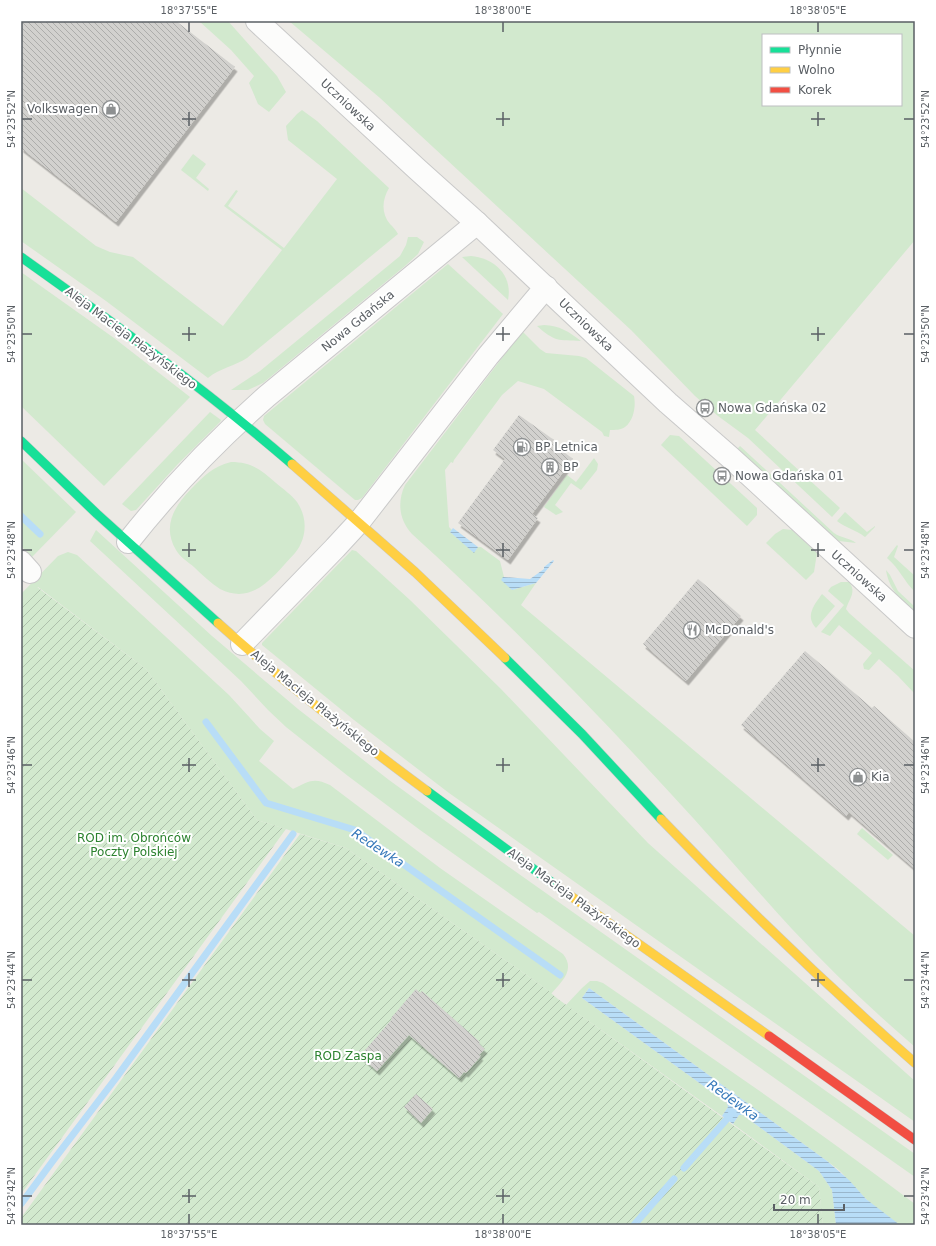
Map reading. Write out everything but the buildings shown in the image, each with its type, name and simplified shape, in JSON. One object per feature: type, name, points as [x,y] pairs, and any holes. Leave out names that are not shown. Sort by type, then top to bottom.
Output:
[{"type":"main road","name":"Aleja Macieja Płażyńskiego","points":[[21,257],[72,292],[240,420],[396,554],[536,688],[762,922],[864,1019],[915,1063]]},
{"type":"main road","name":"Aleja Macieja Płażyńskiego","points":[[21,441],[128,542],[242,644],[369,748],[529,866],[915,1140]]},
{"type":"street","name":"Uczniowska","points":[[257,21],[477,223],[668,402],[915,627]]},
{"type":"street","name":"Nowa Gdańska","points":[[240,420],[477,223]]},
{"type":"street","points":[[359,522],[500,342],[546,287]]},
{"type":"street","points":[[128,542],[156,508],[240,420]]},
{"type":"street","name":"Aleja Macieja Płażyńskiego","points":[[242,644],[359,522]]},
{"type":"green space","points":[[199,21],[228,21],[277,76],[286,92],[269,112],[258,104],[249,83],[254,76],[231,50]]},
{"type":"green space","points":[[289,21],[915,21],[915,240],[755,430],[840,508],[832,517],[748,438],[718,416],[695,396],[631,330],[380,98]]},
{"type":"green space","points":[[302,110],[317,121],[389,188],[385,197],[384,211],[387,220],[398,234],[247,358],[217,372],[208,378],[106,301],[21,241],[21,188],[96,246],[110,252],[133,257],[223,326],[282,250],[224,206],[236,190],[238,191],[228,206],[284,248],[337,179],[288,140],[286,126]]},
{"type":"green space","points":[[193,154],[206,164],[196,178],[209,189],[208,191],[181,170]]},
{"type":"green space","points":[[408,237],[417,237],[424,242],[418,254],[405,266],[263,383],[248,390],[231,390],[260,371],[400,256],[406,245]]},
{"type":"green space","points":[[471,256],[487,260],[500,269],[508,283],[508,300],[462,257]]},
{"type":"green space","points":[[448,264],[503,314],[362,498],[355,500],[265,424],[263,420],[264,416]]},
{"type":"green space","points":[[21,272],[114,338],[190,397],[104,486],[21,406]]},
{"type":"green space","points":[[544,325],[564,330],[581,341],[553,338],[537,326]]},
{"type":"green space","points":[[523,332],[546,353],[586,358],[634,396],[635,404],[632,417],[625,427],[610,430],[609,437],[604,436],[602,432],[544,389],[518,381],[502,395],[453,463],[451,462],[445,470],[449,527],[452,530],[450,532],[474,552],[478,547],[481,547],[500,561],[503,577],[512,590],[536,583],[521,605],[915,936],[915,1047],[867,1004],[807,945],[694,819],[591,709],[521,638],[412,534],[404,523],[400,504],[402,491],[405,485]]},
{"type":"green space","points":[[210,412],[221,420],[220,422],[177,465],[136,510],[131,511],[122,504]]},
{"type":"green space","points":[[670,435],[679,436],[757,508],[757,515],[747,526],[661,445]]},
{"type":"green space","points":[[740,446],[834,533],[856,543],[839,541],[832,536],[737,449]]},
{"type":"green space","points":[[594,458],[598,464],[597,470],[581,490],[571,483],[555,505],[563,512],[556,515],[544,507],[567,475],[576,482]]},
{"type":"green space","points":[[21,459],[76,512],[32,557],[21,546]]},
{"type":"green space","points":[[231,462],[251,465],[266,474],[295,499],[301,508],[305,528],[302,541],[295,553],[271,579],[253,591],[243,594],[232,593],[220,589],[210,582],[178,553],[170,533],[170,525],[175,510],[191,489],[209,472],[219,466]]},
{"type":"green space","points":[[845,512],[867,532],[875,527],[865,537],[837,521]]},
{"type":"green space","points":[[783,529],[792,530],[817,553],[814,572],[806,580],[766,543],[775,534]]},
{"type":"green space","points":[[96,530],[212,636],[298,709],[389,780],[502,862],[915,1154],[915,1177],[539,912],[537,913],[420,830],[348,776],[286,727],[241,681],[90,541]]},
{"type":"green space","points":[[897,545],[898,546],[894,557],[915,576],[915,592],[887,558]]},
{"type":"green space","points":[[352,550],[356,551],[410,600],[501,689],[648,843],[915,1081],[915,1122],[449,793],[354,720],[262,645],[262,643]]},
{"type":"green space","points":[[68,552],[77,555],[229,695],[260,729],[274,741],[259,761],[293,789],[312,781],[320,781],[330,785],[440,868],[563,954],[567,960],[568,971],[566,976],[551,994],[545,988],[346,848],[257,820],[146,669],[38,587],[21,604],[21,594],[58,556]]},
{"type":"green space","points":[[886,570],[898,591],[915,607],[915,613],[896,594],[890,583]]},
{"type":"green space","points":[[841,582],[849,582],[852,589],[852,596],[846,609],[849,613],[915,671],[915,694],[879,659],[869,670],[864,669],[863,664],[872,653],[839,625],[830,636],[821,632],[844,605],[828,591],[831,587]]},
{"type":"green space","name":"ROD im. Obrońców Poczty Polskiej","points":[[37,587],[146,669],[257,820],[286,829],[21,1194],[21,604]]},
{"type":"green space","points":[[822,594],[835,606],[816,628],[811,619],[811,615],[814,606]]},
{"type":"green space","points":[[862,828],[893,855],[888,860],[857,834]]},
{"type":"green space","name":"ROD Zaspa","points":[[300,834],[346,848],[545,988],[558,999],[819,1187],[823,1225],[21,1225],[21,1218]]},
{"type":"green space","points":[[590,981],[603,983],[877,1175],[915,1204],[915,1225],[900,1225],[876,1208],[839,1170],[589,988],[582,998],[727,1103],[728,1107],[722,1116],[566,1005]]},
{"type":"green space","points":[[739,1115],[743,1115],[819,1171],[832,1190],[836,1225],[823,1225],[819,1187],[733,1124]]},
{"type":"water","points":[[453,528],[478,547],[474,553],[450,532]]},
{"type":"water","points":[[553,560],[554,561],[536,583],[512,590],[501,580],[503,577],[530,579],[544,569],[544,567]]},
{"type":"water","points":[[589,988],[827,1161],[849,1180],[866,1199],[900,1225],[836,1225],[832,1190],[819,1171],[743,1115],[739,1115],[733,1124],[722,1116],[728,1107],[727,1103],[582,998]]},
{"type":"waterway","name":"Redewka","points":[[21,516],[40,534]]},
{"type":"waterway","name":"Redewka","points":[[206,722],[266,803],[355,830],[560,975]]},
{"type":"waterway","points":[[21,1204],[116,1078],[293,834]]},
{"type":"waterway","points":[[684,1168],[733,1112]]},
{"type":"waterway","points":[[634,1225],[674,1179]]},
{"type":"traffic: fast","points":[[21,257],[159,358],[292,464]]},
{"type":"traffic: fast","points":[[21,441],[97,514],[218,623]]},
{"type":"traffic: fast","points":[[505,658],[582,734],[661,819]]},
{"type":"traffic: fast","points":[[427,791],[558,887]]},
{"type":"traffic: slow","points":[[292,464],[415,572],[505,658]]},
{"type":"traffic: slow","points":[[218,623],[321,710],[427,791]]},
{"type":"traffic: slow","points":[[661,819],[785,944],[915,1063]]},
{"type":"traffic: slow","points":[[558,887],[769,1036]]},
{"type":"traffic: jam","points":[[769,1036],[915,1140]]},
{"type":"place","name":"Volkswagen","points":[[111,109]]},
{"type":"place","name":"Nowa Gdańska 02","points":[[705,408]]},
{"type":"place","name":"BP Letnica","points":[[522,447]]},
{"type":"place","name":"BP","points":[[550,467]]},
{"type":"place","name":"Nowa Gdańska 01","points":[[722,476]]},
{"type":"place","name":"McDonald's","points":[[692,630]]},
{"type":"place","name":"Kia","points":[[858,777]]}]
